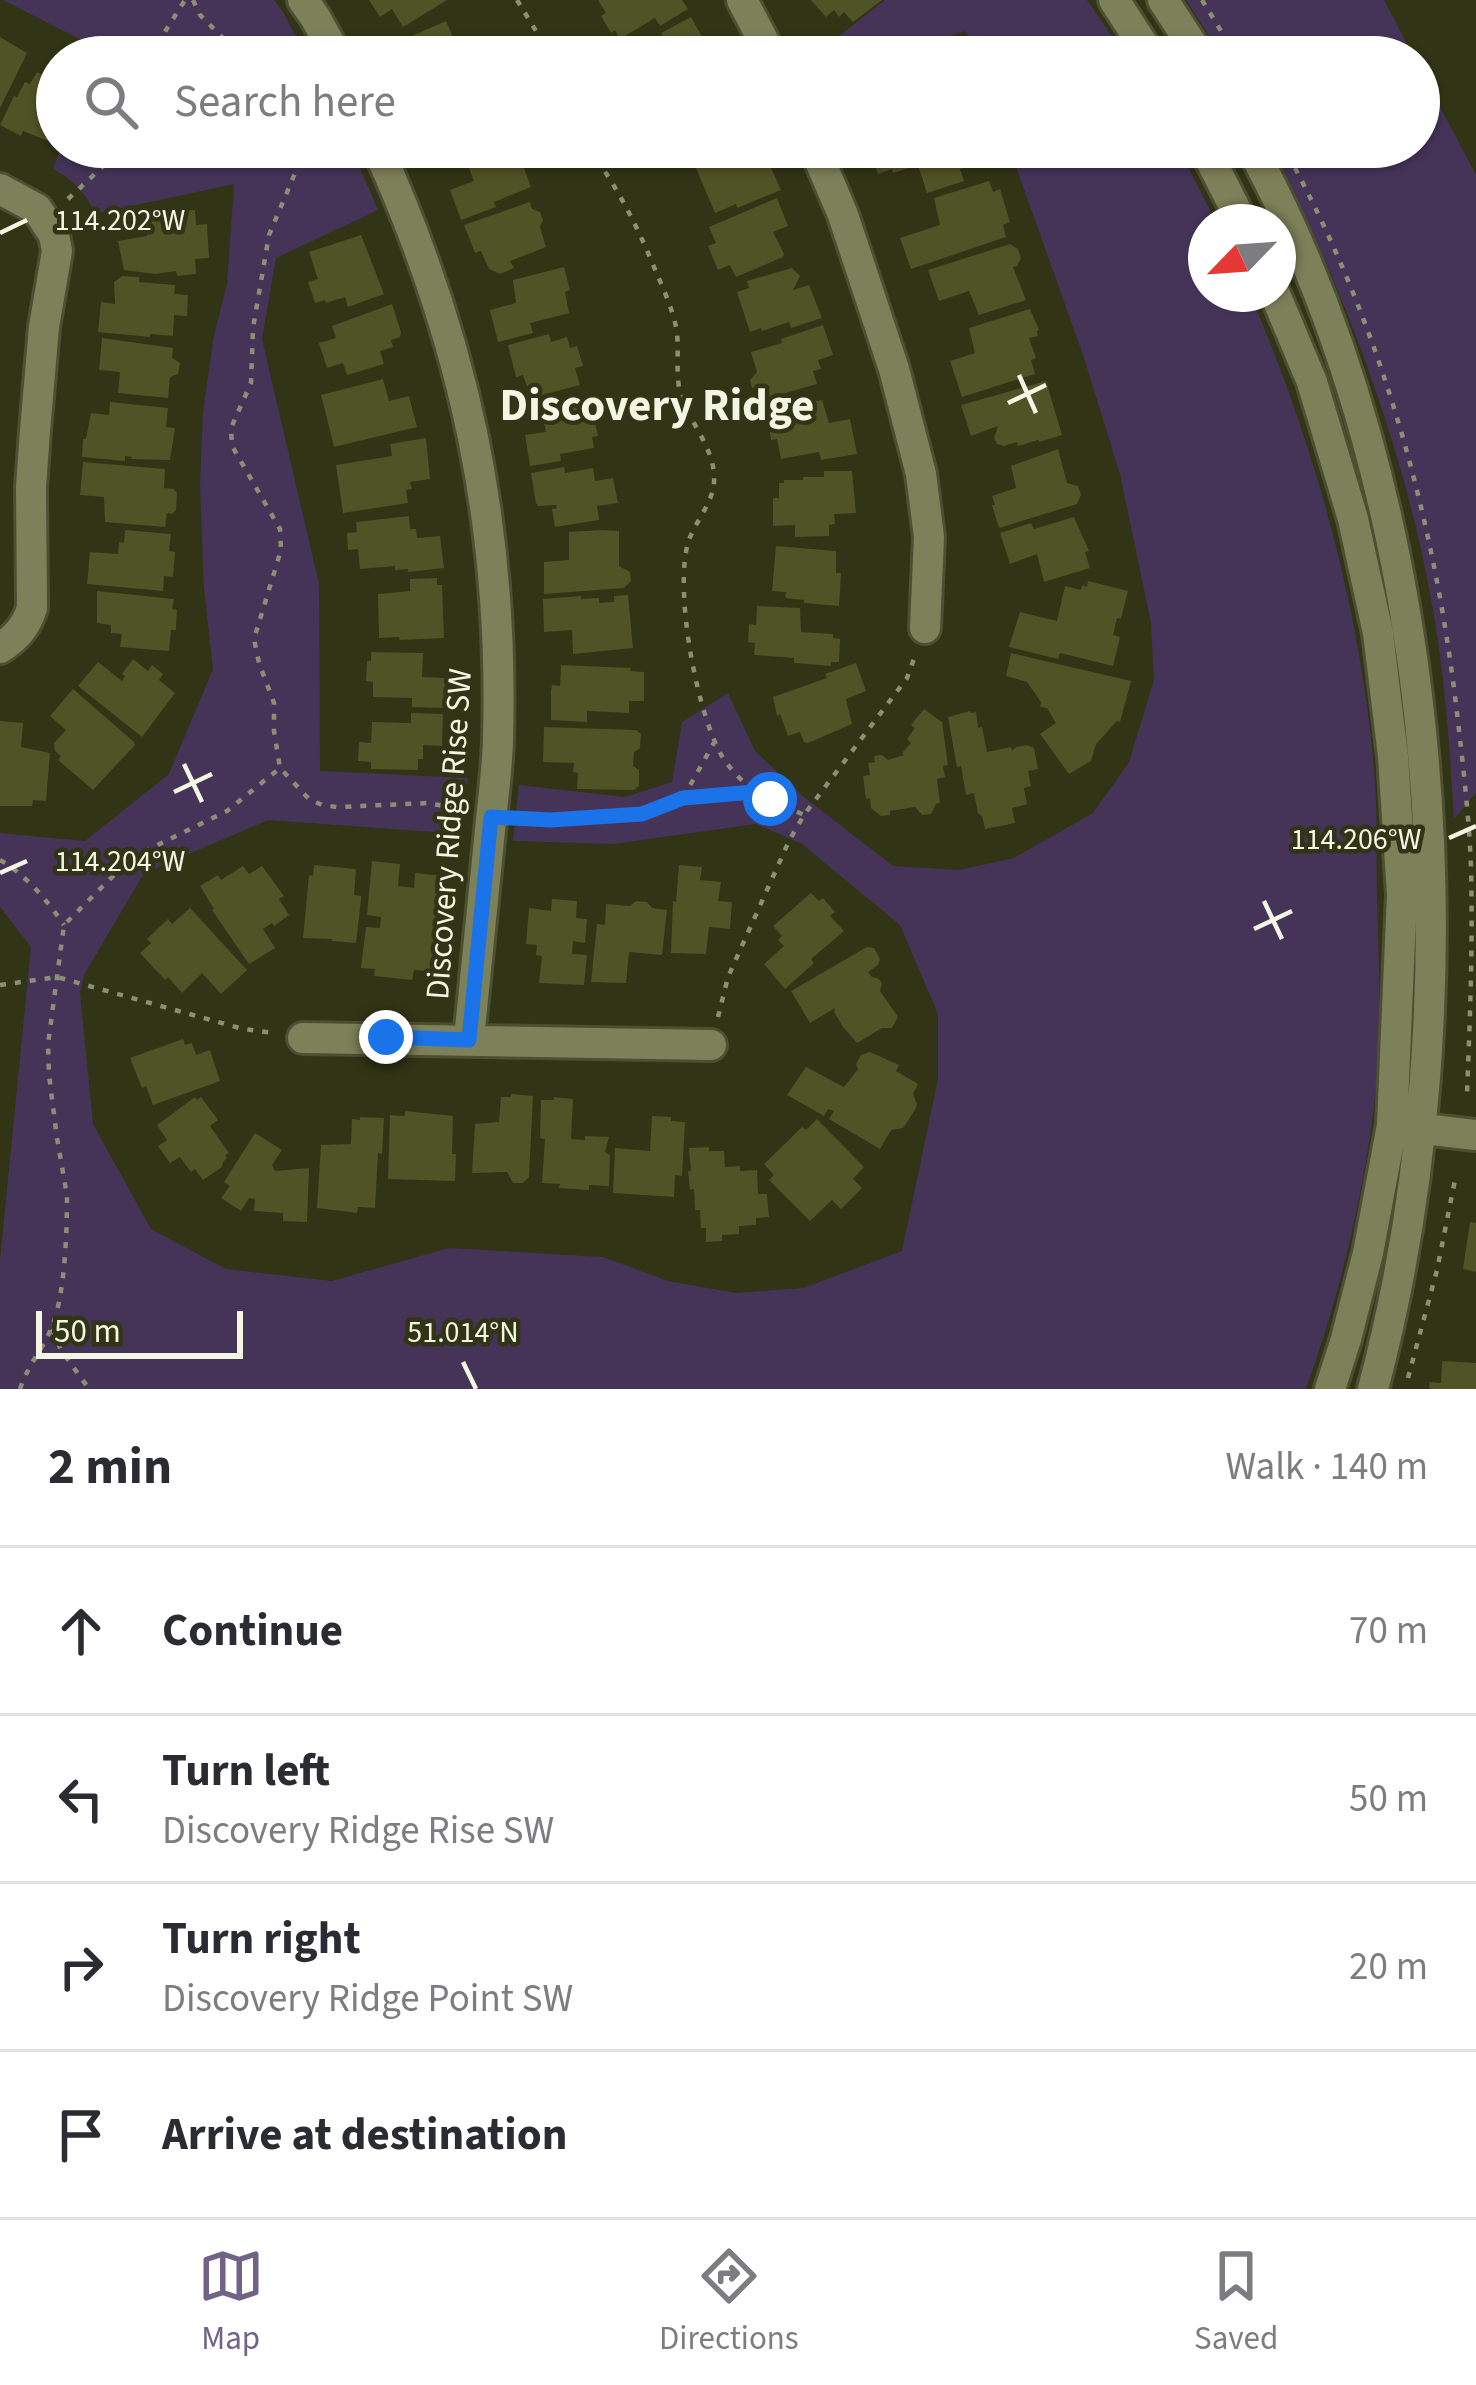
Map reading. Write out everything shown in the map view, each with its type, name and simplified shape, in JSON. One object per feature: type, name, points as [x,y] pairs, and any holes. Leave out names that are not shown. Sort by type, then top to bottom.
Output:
[{"type":"street","points":[[303,0],[327,36]]},
{"type":"street","points":[[742,0],[761,36]]},
{"type":"street","points":[[1114,0],[1137,36]]},
{"type":"street","points":[[1163,0],[1186,36]]},
{"type":"street","name":"Discovery Ridge Rise SW","points":[[386,168],[422,254],[474,430],[495,578],[498,745],[469,1040]]},
{"type":"street","points":[[823,168],[894,369],[921,474],[929,537],[925,628]]},
{"type":"street","points":[[1215,168],[1233,204]]},
{"type":"street","points":[[1261,168],[1312,275],[1379,464],[1399,538],[1433,736],[1444,861],[1443,1003],[1433,1131],[1402,1287],[1373,1389]]},
{"type":"street","points":[[0,189],[38,209],[54,235],[57,251],[44,327],[31,488],[34,596],[27,622],[0,648]]},
{"type":"street","points":[[1283,312],[1312,382],[1353,519],[1378,633],[1393,756],[1402,895],[1392,1125],[1368,1253],[1330,1389]]},
{"type":"street","points":[[303,1038],[711,1045]]},
{"type":"street","points":[[1392,1125],[1476,1136]]},
{"type":"path","points":[[164,36],[189,0],[221,36]]},
{"type":"path","points":[[517,0],[538,36]]},
{"type":"path","points":[[1202,0],[1224,36]]},
{"type":"path","points":[[46,220],[101,168]]},
{"type":"path","points":[[297,168],[269,235],[253,328],[251,383],[231,428],[232,446],[280,529],[281,550],[254,639],[274,703],[280,768],[309,799],[322,805],[429,803],[491,817],[551,820],[642,814],[683,798],[754,792]]},
{"type":"path","points":[[604,168],[636,224],[662,285],[676,324],[681,393],[713,464],[715,483],[689,540],[683,582],[696,682],[724,758],[754,792],[804,815]]},
{"type":"path","points":[[711,1045],[728,977],[789,841],[907,678],[925,628]]},
{"type":"path","points":[[683,798],[716,741]]},
{"type":"path","points":[[20,1389],[52,1329],[67,1216],[49,1075],[50,1019],[64,925],[131,858],[227,811],[280,768]]},
{"type":"path","points":[[0,860],[50,904],[64,925]]},
{"type":"path","points":[[0,985],[58,977],[243,1029],[303,1038]]},
{"type":"path","points":[[1404,1389],[1437,1270],[1456,1175]]},
{"type":"path","points":[[52,1329],[89,1389]]},
{"type":"shaded area","points":[[3,0],[274,0],[296,36],[74,36]]},
{"type":"shaded area","points":[[885,0],[1087,0],[1112,36],[967,36],[965,31],[951,36],[839,36]]},
{"type":"shaded area","points":[[1186,0],[1384,0],[1403,36],[1209,36]]},
{"type":"shaded area","points":[[1440,107],[1476,175],[1476,793],[1454,819],[1437,636],[1421,550],[1389,431],[1324,258],[1282,168],[1440,168]]},
{"type":"shaded area","points":[[53,168],[360,168],[378,210],[276,258],[262,339],[319,584],[320,771],[468,778],[462,834],[268,820],[144,873],[84,975],[80,993],[93,1124],[151,1229],[226,1269],[332,1281],[449,1248],[603,1257],[668,1281],[736,1293],[803,1288],[902,1251],[938,1079],[938,1014],[900,925],[802,844],[756,824],[613,844],[513,841],[519,785],[625,797],[672,782],[682,722],[728,693],[755,751],[804,797],[893,866],[959,870],[1014,858],[1093,813],[1129,762],[1154,680],[1151,623],[1120,474],[1016,168],[1189,168],[1207,204],[1188,204],[1188,312],[1257,312],[1331,526],[1358,647],[1374,769],[1379,1001],[1374,1106],[1348,1249],[1306,1389],[0,1389],[0,1260],[31,947],[0,907],[0,833],[85,841],[169,774],[213,669],[204,588],[203,412],[227,284],[234,184],[95,214]]},
{"type":"building","points":[[369,0],[447,0],[403,27],[392,9],[380,17]]},
{"type":"building","points":[[598,0],[682,0],[688,9],[660,26],[655,18],[625,36],[615,30],[611,33],[601,16],[606,13]]},
{"type":"building","points":[[811,0],[882,0],[853,22],[844,12],[839,17],[834,10],[826,17]]},
{"type":"building","points":[[691,17],[702,36],[662,36]]},
{"type":"building","points":[[446,21],[452,36],[412,36]]},
{"type":"building","points":[[0,37],[27,53],[0,108]]},
{"type":"building","points":[[36,74],[36,136],[23,131],[21,136],[0,125],[14,96],[25,82],[30,84]]},
{"type":"building","points":[[469,168],[524,168],[531,187],[461,220],[450,190],[474,181]]},
{"type":"building","points":[[696,168],[771,168],[781,190],[715,213]]},
{"type":"building","points":[[876,168],[909,168],[893,173],[892,169],[878,174]]},
{"type":"building","points":[[919,168],[963,168],[964,181],[927,193]]},
{"type":"building","points":[[989,181],[993,192],[1000,189],[1010,222],[1003,225],[1006,237],[911,269],[900,238],[940,225],[934,198]]},
{"type":"building","points":[[777,198],[788,226],[773,232],[783,257],[736,277],[730,265],[718,270],[708,246],[716,243],[709,227]]},
{"type":"building","points":[[530,202],[543,220],[540,227],[546,247],[510,261],[514,268],[500,274],[489,269],[481,251],[475,253],[464,225]]},
{"type":"building","points":[[195,210],[196,225],[207,224],[209,258],[195,259],[196,274],[124,270],[118,241],[147,236],[143,213]]},
{"type":"building","points":[[361,235],[384,294],[348,307],[345,297],[315,303],[308,282],[318,279],[309,252]]},
{"type":"building","points":[[1010,244],[1021,258],[1013,267],[1026,300],[979,315],[969,291],[939,301],[928,270]]},
{"type":"building","points":[[564,267],[569,313],[530,323],[533,333],[498,342],[490,310],[516,303],[513,280]]},
{"type":"building","points":[[792,268],[800,276],[793,290],[809,285],[822,318],[791,328],[789,322],[750,332],[737,292],[749,288],[747,281]]},
{"type":"building","points":[[122,276],[175,285],[174,294],[188,295],[187,316],[174,315],[173,336],[98,332],[101,302],[115,304],[114,282]]},
{"type":"building","points":[[392,304],[401,332],[391,340],[393,347],[380,351],[384,364],[347,375],[343,363],[327,368],[319,343],[336,338],[332,326]]},
{"type":"building","points":[[1030,309],[1039,330],[1038,336],[1029,338],[1036,358],[1031,360],[1035,374],[962,397],[950,361],[975,353],[969,328]]},
{"type":"building","points":[[823,325],[833,355],[818,360],[821,369],[813,371],[817,384],[765,399],[762,390],[752,388],[750,380],[757,372],[751,352]]},
{"type":"building","points":[[549,334],[551,342],[567,337],[570,348],[577,346],[583,366],[575,368],[580,385],[531,398],[523,375],[516,377],[508,345]]},
{"type":"building","points":[[102,338],[173,348],[172,358],[180,363],[178,374],[170,377],[168,398],[118,393],[120,372],[99,370]]},
{"type":"building","points":[[383,379],[389,401],[409,396],[417,427],[334,447],[321,395]]},
{"type":"building","points":[[1046,381],[1062,435],[1018,446],[1017,442],[997,444],[998,426],[971,436],[961,405]]},
{"type":"building","points":[[589,396],[598,436],[592,437],[594,448],[530,466],[525,435],[546,432],[540,405]]},
{"type":"building","points":[[822,400],[829,423],[850,419],[857,454],[821,460],[819,452],[781,459],[777,439],[771,440],[772,410]]},
{"type":"building","points":[[110,402],[168,408],[166,427],[175,428],[170,460],[82,457],[91,413],[109,415]]},
{"type":"building","points":[[426,438],[430,479],[410,482],[408,503],[343,513],[336,465],[392,456],[390,444]]},
{"type":"building","points":[[1058,449],[1067,483],[1078,486],[1077,504],[999,528],[992,496],[1016,488],[1011,466]]},
{"type":"building","points":[[83,462],[165,469],[164,488],[177,493],[176,510],[167,513],[165,527],[105,522],[104,497],[80,495]]},
{"type":"building","points":[[564,467],[565,473],[593,468],[595,481],[613,478],[618,503],[597,506],[599,520],[555,527],[552,509],[556,505],[538,506],[531,473]]},
{"type":"building","points":[[824,471],[852,471],[856,513],[834,514],[829,536],[795,537],[795,525],[773,526],[773,498],[779,498],[779,483],[824,477]]},
{"type":"building","points":[[409,516],[417,538],[440,536],[444,568],[360,569],[358,549],[348,550],[347,533],[357,532],[356,522]]},
{"type":"building","points":[[1074,517],[1089,551],[1085,552],[1090,568],[1044,582],[1037,554],[1010,564],[1000,533]]},
{"type":"building","points":[[125,530],[171,534],[173,577],[164,576],[163,591],[87,584],[90,552],[118,554]]},
{"type":"building","points":[[619,531],[619,566],[630,572],[631,581],[624,588],[544,594],[544,562],[569,560],[569,532]]},
{"type":"building","points":[[776,546],[836,551],[836,573],[841,573],[839,606],[804,603],[785,598],[786,592],[772,591]]},
{"type":"building","points":[[437,578],[437,585],[442,585],[444,638],[379,638],[378,594],[410,591],[410,579]]},
{"type":"building","points":[[1088,581],[1128,591],[1113,635],[1120,637],[1113,666],[1009,647],[1020,612],[1057,621],[1065,586],[1081,590]]},
{"type":"building","points":[[97,591],[174,599],[176,630],[171,630],[169,651],[120,647],[122,634],[111,633],[111,625],[97,623]]},
{"type":"building","points":[[628,595],[633,648],[573,654],[572,630],[544,632],[543,599],[581,596],[599,598],[599,603]]},
{"type":"building","points":[[757,606],[800,608],[801,632],[833,634],[840,639],[839,662],[831,666],[794,663],[794,658],[754,655],[755,643],[748,642],[749,624],[756,625]]},
{"type":"building","points":[[371,652],[423,653],[422,677],[445,678],[444,708],[412,707],[412,698],[373,697],[373,682],[366,681]]},
{"type":"building","points":[[1011,653],[1131,681],[1120,722],[1096,744],[1091,761],[1069,774],[1040,734],[1056,723],[1047,708],[1040,707],[1027,682],[1006,676]]},
{"type":"building","points":[[133,659],[148,671],[152,665],[163,674],[159,680],[175,693],[142,737],[78,686],[98,662],[122,681]]},
{"type":"building","points":[[856,663],[866,691],[846,699],[852,724],[808,743],[800,732],[788,736],[773,697]]},
{"type":"building","points":[[561,665],[644,672],[644,701],[629,701],[629,713],[587,711],[587,722],[551,720],[552,685],[560,686]]},
{"type":"building","points":[[73,689],[135,745],[93,790],[58,760],[61,756],[55,751],[54,743],[66,730],[50,716]]},
{"type":"building","points":[[924,709],[942,722],[948,765],[943,766],[945,777],[937,779],[940,803],[931,814],[922,815],[915,807],[881,816],[871,808],[870,798],[866,799],[863,776],[870,775],[868,763],[875,762],[874,756],[888,760],[904,755],[915,728],[911,725]]},
{"type":"building","points":[[976,712],[987,752],[1026,745],[1034,748],[1038,769],[1028,771],[1027,804],[1012,808],[1015,823],[985,829],[974,793],[966,795],[948,717]]},
{"type":"building","points":[[411,713],[443,714],[442,746],[423,745],[418,770],[371,769],[371,762],[358,761],[359,742],[371,743],[372,722],[411,723]]},
{"type":"building","points":[[0,721],[23,723],[21,747],[50,753],[46,801],[0,806]]},
{"type":"building","points":[[544,727],[636,730],[641,734],[640,748],[634,752],[633,766],[639,770],[639,786],[634,790],[577,789],[574,763],[543,762]]},
{"type":"building","points":[[372,861],[400,864],[398,886],[414,888],[415,873],[444,876],[434,972],[414,970],[412,980],[374,976],[375,969],[361,968],[366,927],[380,928],[381,917],[367,915]]},
{"type":"building","points":[[314,865],[356,869],[354,895],[361,900],[356,943],[303,938]]},
{"type":"building","points":[[679,865],[702,867],[700,880],[721,882],[718,901],[732,902],[730,929],[709,927],[706,954],[671,953]]},
{"type":"building","points":[[243,866],[249,874],[262,866],[284,896],[279,899],[289,915],[263,929],[275,948],[249,964],[200,886]]},
{"type":"building","points":[[811,893],[819,901],[823,898],[835,912],[830,916],[844,931],[785,989],[764,964],[784,946],[773,926]]},
{"type":"building","points":[[552,899],[577,901],[576,918],[587,919],[585,943],[573,941],[572,954],[587,955],[584,985],[539,983],[542,956],[536,955],[537,945],[526,944],[529,908],[551,911]]},
{"type":"building","points":[[636,901],[667,910],[662,955],[629,952],[626,983],[591,982],[597,924],[605,925],[606,904],[630,906]]},
{"type":"building","points":[[190,908],[247,970],[221,994],[202,973],[182,993],[140,953],[168,919],[172,924]]},
{"type":"building","points":[[867,947],[874,948],[880,959],[868,972],[882,983],[880,991],[898,1017],[892,1028],[882,1028],[857,1043],[835,1008],[810,1023],[791,991]]},
{"type":"building","points":[[183,1039],[185,1045],[192,1043],[196,1055],[210,1050],[220,1081],[153,1105],[130,1058]]},
{"type":"building","points":[[870,1052],[899,1065],[896,1071],[918,1084],[913,1094],[915,1110],[903,1128],[891,1130],[880,1149],[829,1119],[834,1111],[828,1109],[824,1116],[787,1095],[806,1067],[844,1087],[858,1069],[861,1055]]},
{"type":"building","points":[[533,1096],[529,1177],[523,1183],[513,1183],[507,1172],[472,1173],[475,1124],[499,1122],[501,1097]]},
{"type":"building","points":[[201,1097],[218,1120],[210,1126],[229,1153],[222,1167],[203,1180],[180,1157],[170,1163],[158,1146],[167,1140],[157,1125]]},
{"type":"building","points":[[573,1099],[571,1139],[609,1137],[605,1152],[610,1155],[609,1186],[589,1185],[589,1190],[542,1183],[541,1100]]},
{"type":"building","points":[[405,1111],[453,1116],[455,1181],[388,1179],[390,1115],[405,1116]]},
{"type":"building","points":[[652,1116],[685,1122],[682,1176],[675,1175],[674,1197],[613,1193],[615,1148],[650,1151]]},
{"type":"building","points":[[384,1118],[375,1208],[358,1207],[357,1213],[317,1208],[321,1145],[351,1144],[352,1119]]},
{"type":"building","points":[[817,1119],[864,1167],[853,1179],[862,1188],[841,1209],[832,1200],[810,1221],[769,1180],[774,1175],[764,1164],[802,1127],[806,1130]]},
{"type":"building","points":[[255,1133],[282,1150],[272,1165],[275,1171],[309,1168],[307,1222],[283,1221],[283,1213],[254,1211],[255,1199],[249,1198],[241,1211],[221,1198],[230,1186],[224,1182]]},
{"type":"building","points":[[709,1147],[709,1151],[724,1151],[725,1167],[757,1170],[758,1194],[767,1194],[769,1217],[756,1218],[756,1225],[739,1226],[739,1234],[722,1235],[722,1241],[706,1242],[688,1171],[689,1148]]},
{"type":"building","points":[[1470,1222],[1476,1223],[1476,1272],[1463,1269]]},
{"type":"building","points":[[1442,1361],[1476,1363],[1476,1389],[1430,1389],[1429,1382],[1441,1383]]},
{"type":"district","name":"Discovery Ridge","points":[[657,406]]},
{"type":"route","points":[[386,1037],[469,1040],[491,817],[551,820],[642,814],[683,798],[754,792],[770,799]]}]
